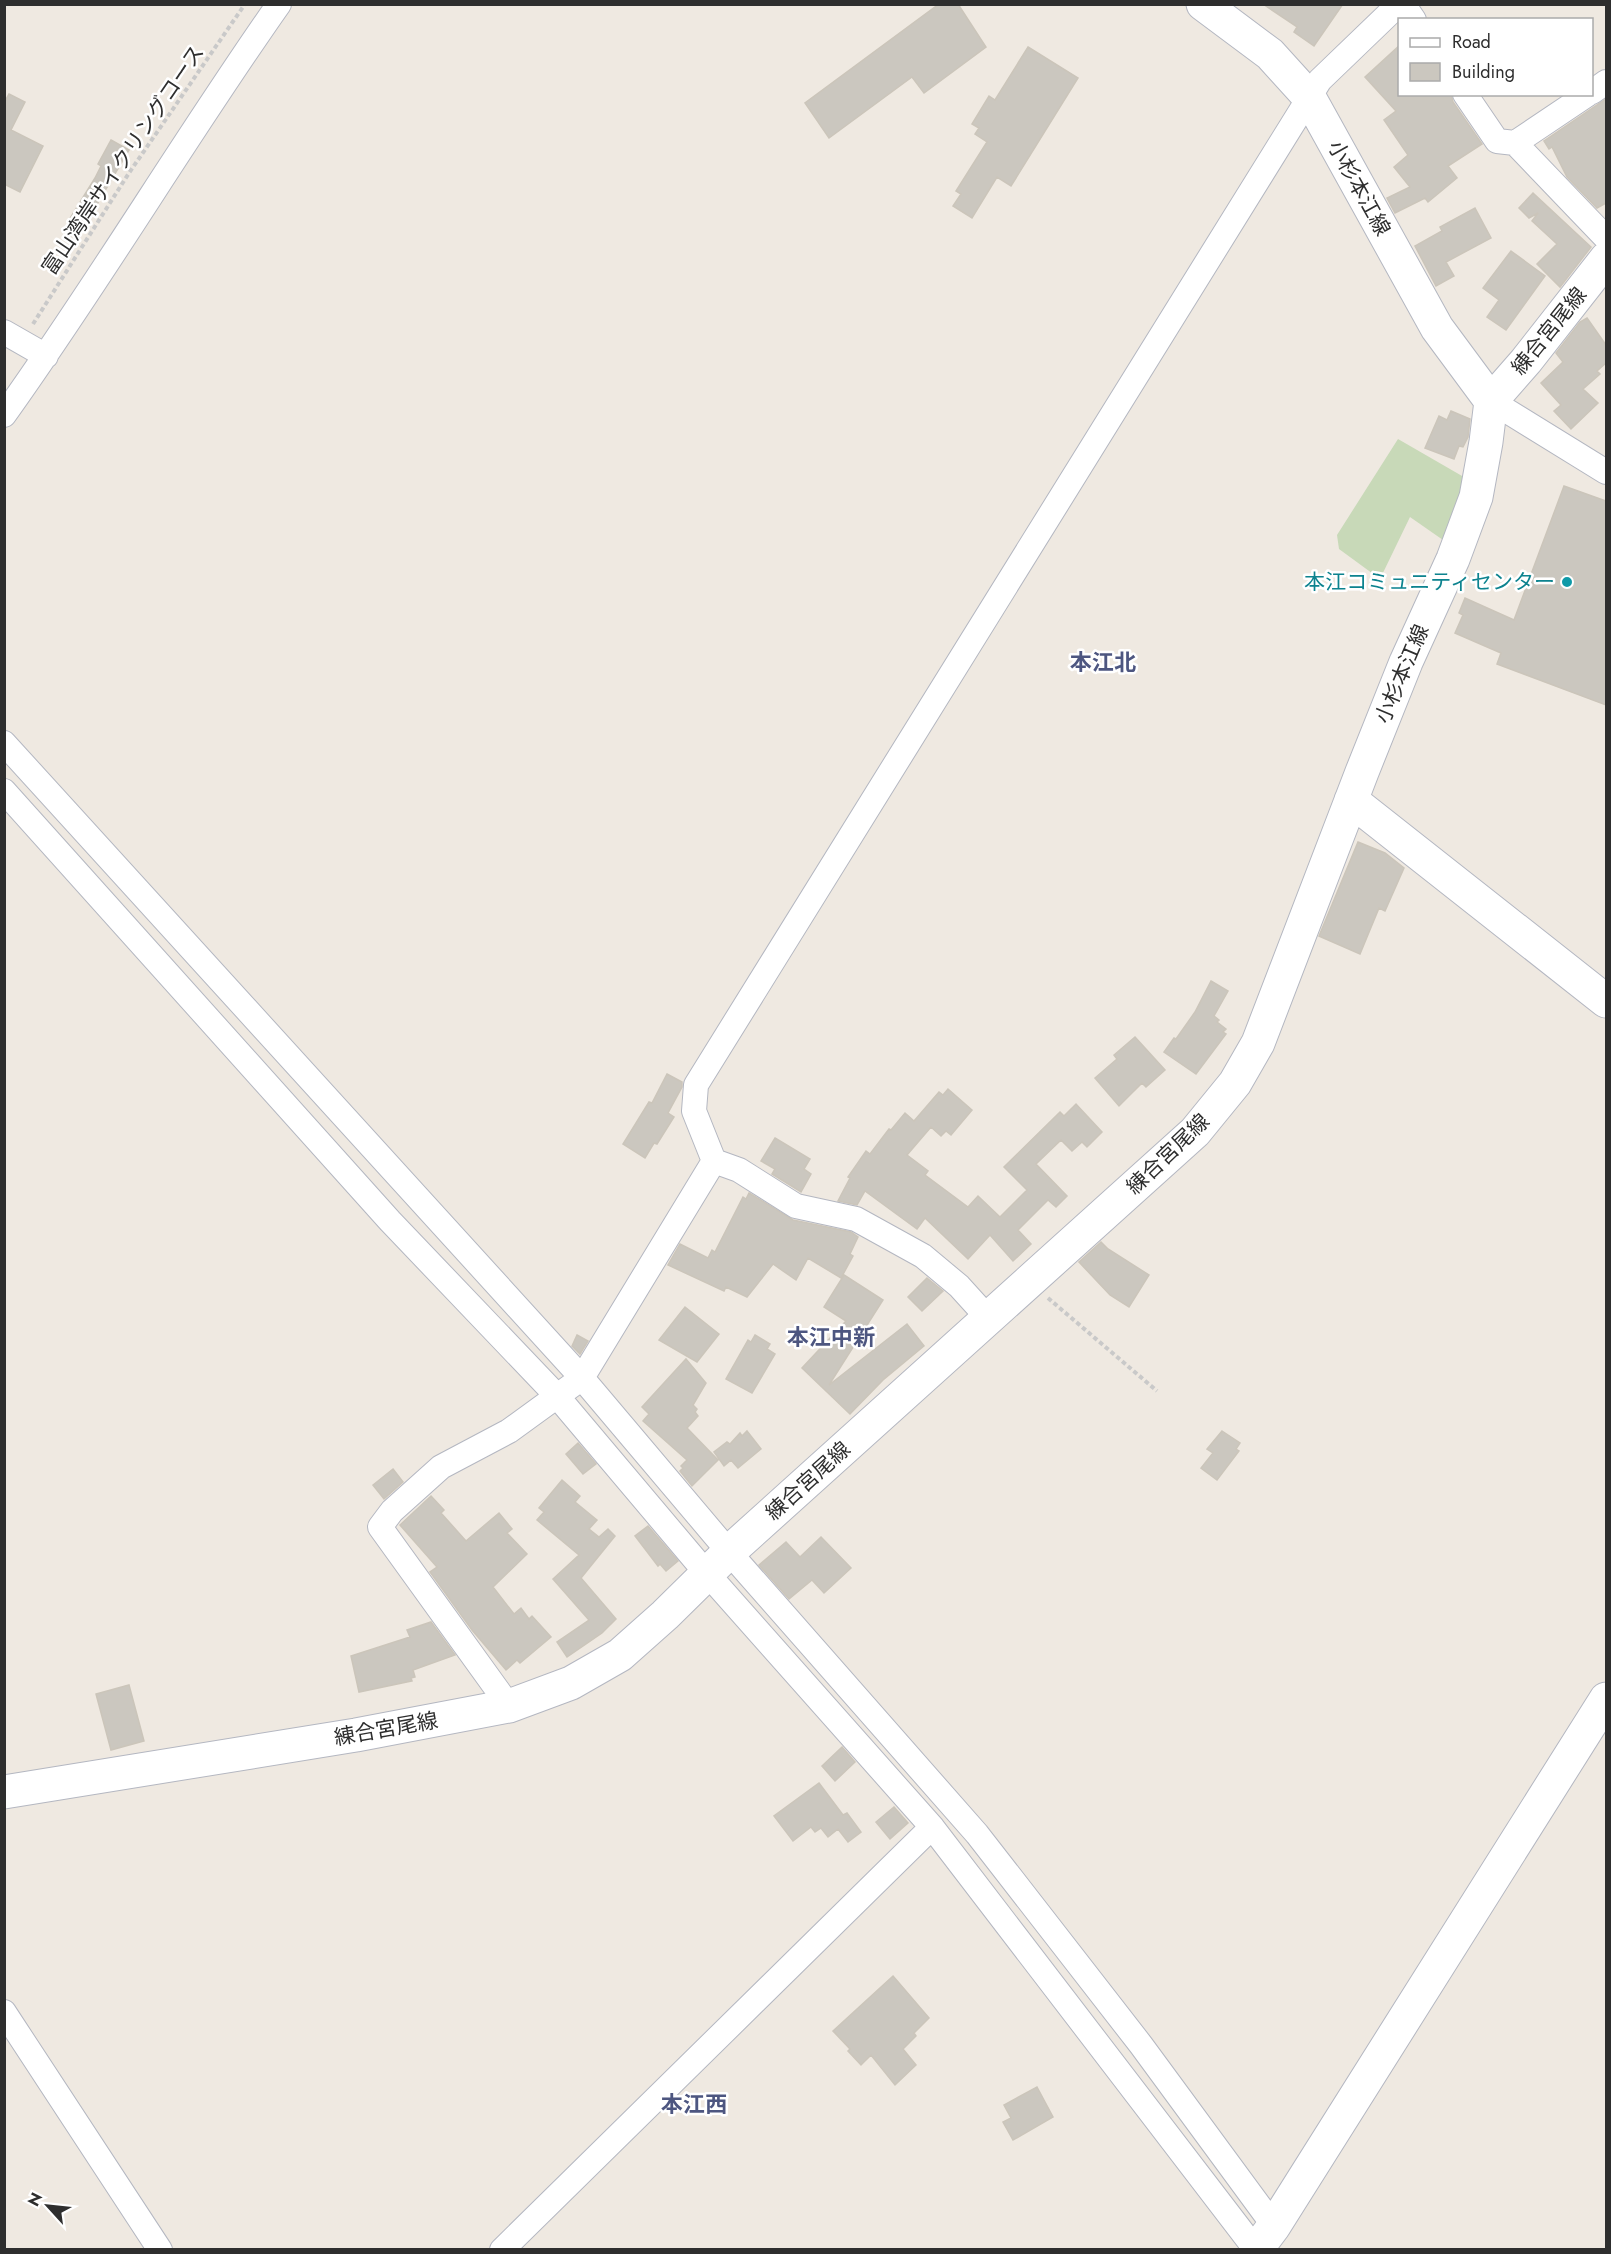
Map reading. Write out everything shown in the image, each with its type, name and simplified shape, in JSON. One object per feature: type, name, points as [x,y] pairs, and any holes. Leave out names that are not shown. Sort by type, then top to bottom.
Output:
[{"type":"main road","name":"小杉本江線","points":[[1203,4],[1270,54],[1309,97],[1437,328],[1491,401],[1476,497],[1453,559],[1406,662],[1351,800]]},
{"type":"main road","name":"練合宮尾線","points":[[1491,401],[1526,361],[1606,259]]},
{"type":"main road","name":"練合宮尾線","points":[[4,1792],[356,1735],[509,1706],[571,1683],[620,1655],[718,1563],[1195,1132],[1235,1083],[1258,1043],[1351,800]]},
{"type":"main road","points":[[1351,800],[1606,1001]]},
{"type":"main road","points":[[1261,2244],[1606,1699]]},
{"type":"street","points":[[4,415],[46,356],[215,95],[279,4]]},
{"type":"street","points":[[988,1318],[959,1286],[923,1256],[906,1246],[856,1219],[796,1206],[739,1170],[714,1161],[694,1111],[696,1086],[1320,80],[1401,4],[1412,18]]},
{"type":"street","points":[[1593,91],[1606,82]]},
{"type":"street","points":[[1466,96],[1497,141],[1515,143],[1606,238]]},
{"type":"street","points":[[1515,143],[1585,96]]},
{"type":"street","points":[[16,332],[46,356]]},
{"type":"street","points":[[1491,401],[1606,472]]},
{"type":"street","points":[[4,743],[582,1378],[718,1563],[932,1827],[1261,2244]]},
{"type":"street","points":[[4,791],[390,1221],[977,1834],[1141,2045],[1261,2244]]},
{"type":"street","points":[[509,1706],[380,1527],[392,1511],[441,1467],[509,1431],[582,1378],[714,1161]]},
{"type":"street","points":[[502,2250],[932,1827]]},
{"type":"street","points":[[4,2012],[160,2250]]},
{"type":"path","name":"富山湾岸サイクリングコース","points":[[16,332],[245,4]]},
{"type":"path","points":[[1029,1282],[1157,1391]]},
{"type":"green space","points":[[1398,439],[1469,480],[1443,540],[1410,517],[1380,579],[1339,549],[1337,535]]},
{"type":"building","points":[[939,4],[958,4],[986,47],[924,93],[912,77],[829,138],[805,103]]},
{"type":"building","points":[[1263,4],[1343,4],[1314,46],[1294,32],[1297,27]]},
{"type":"building","points":[[1028,47],[1078,78],[1011,186],[997,177],[972,218],[953,206],[961,194],[956,191],[987,142],[975,134],[979,128],[972,124],[989,96],[995,100]]},
{"type":"building","points":[[1398,47],[1398,96],[1452,96],[1453,102],[1482,144],[1448,166],[1457,178],[1428,202],[1425,198],[1395,213],[1387,198],[1410,187],[1394,167],[1408,155],[1384,120],[1396,111],[1365,77]]},
{"type":"building","points":[[9,94],[25,102],[11,130],[43,146],[20,192],[4,184],[4,103]]},
{"type":"building","points":[[1606,99],[1606,203],[1597,208],[1567,177],[1552,147],[1549,149],[1544,141]]},
{"type":"building","points":[[111,140],[129,150],[83,228],[69,220],[95,178],[101,166],[98,164]]},
{"type":"building","points":[[1533,193],[1591,247],[1560,287],[1537,264],[1557,244],[1532,221],[1538,213],[1529,218],[1519,208]]},
{"type":"building","points":[[1475,208],[1491,238],[1446,262],[1454,276],[1436,286],[1415,246],[1442,231],[1440,227]]},
{"type":"building","points":[[1511,251],[1545,276],[1506,330],[1487,317],[1499,300],[1483,288]]},
{"type":"building","points":[[1587,318],[1606,345],[1606,363],[1597,371],[1600,374],[1583,389],[1598,403],[1571,429],[1554,411],[1561,405],[1541,383],[1563,362],[1556,353],[1580,322]]},
{"type":"building","points":[[1451,411],[1470,419],[1468,437],[1463,447],[1459,446],[1454,459],[1425,448],[1439,416],[1447,420]]},
{"type":"building","name":"本江コミュニティセンター","points":[[1564,486],[1606,501],[1606,705],[1497,664],[1501,653],[1455,633],[1463,615],[1459,613],[1465,598],[1514,620]]},
{"type":"building","points":[[1358,842],[1385,853],[1404,868],[1385,911],[1379,908],[1360,954],[1319,936]]},
{"type":"building","points":[[1211,981],[1228,991],[1214,1016],[1219,1020],[1217,1022],[1226,1029],[1223,1032],[1226,1034],[1196,1074],[1164,1052],[1195,1012]]},
{"type":"building","points":[[1135,1037],[1165,1070],[1146,1087],[1142,1083],[1119,1106],[1095,1078],[1117,1059],[1114,1055]]},
{"type":"building","points":[[667,1074],[682,1082],[682,1087],[668,1113],[674,1117],[645,1158],[623,1144],[649,1102],[652,1103]]},
{"type":"building","points":[[948,1089],[972,1110],[951,1135],[946,1131],[941,1136],[931,1127],[907,1155],[928,1171],[925,1175],[968,1207],[978,1196],[1000,1217],[1027,1190],[1004,1167],[1060,1112],[1064,1116],[1076,1104],[1102,1132],[1087,1147],[1082,1142],[1072,1151],[1061,1140],[1036,1164],[1067,1196],[1056,1207],[1048,1200],[1018,1230],[1031,1244],[1013,1261],[990,1235],[968,1259],[925,1218],[917,1229],[865,1191],[857,1205],[838,1201],[850,1178],[848,1177],[866,1151],[870,1154],[905,1113],[914,1121],[939,1092],[943,1095]]},
{"type":"building","points":[[775,1138],[810,1159],[804,1169],[811,1174],[801,1192],[772,1174],[775,1169],[761,1161]]},
{"type":"building","points":[[749,1193],[793,1220],[851,1232],[858,1237],[850,1254],[853,1256],[841,1278],[808,1258],[796,1280],[773,1264],[747,1297],[726,1287],[724,1291],[668,1265],[680,1244],[708,1258],[712,1250],[715,1252],[743,1197],[746,1199]]},
{"type":"building","points":[[1101,1242],[1108,1249],[1149,1275],[1129,1307],[1110,1295],[1079,1262]]},
{"type":"building","points":[[844,1275],[883,1300],[829,1385],[907,1324],[924,1346],[883,1380],[850,1414],[802,1368],[846,1321],[824,1307]]},
{"type":"building","points":[[927,1278],[943,1291],[922,1311],[908,1297]]},
{"type":"building","points":[[685,1307],[719,1334],[697,1362],[659,1340]]},
{"type":"building","points":[[577,1335],[588,1341],[580,1354],[572,1346]]},
{"type":"building","points":[[755,1335],[770,1344],[767,1349],[775,1354],[752,1393],[726,1379],[748,1340],[751,1342]]},
{"type":"building","points":[[686,1359],[706,1383],[693,1405],[697,1409],[695,1412],[698,1416],[687,1428],[718,1460],[692,1486],[680,1471],[683,1468],[681,1466],[687,1460],[643,1421],[649,1414],[642,1407]]},
{"type":"building","points":[[747,1431],[761,1449],[738,1468],[731,1460],[724,1466],[714,1452],[727,1442],[730,1444],[740,1433],[742,1436]]},
{"type":"building","points":[[1222,1431],[1240,1443],[1236,1449],[1239,1451],[1217,1480],[1201,1468],[1213,1453],[1207,1449]]},
{"type":"building","points":[[578,1443],[596,1464],[583,1474],[566,1454]]},
{"type":"building","points":[[393,1469],[403,1482],[384,1499],[373,1485]]},
{"type":"building","points":[[562,1480],[580,1496],[575,1502],[597,1520],[589,1529],[599,1537],[608,1529],[615,1536],[581,1578],[616,1619],[602,1633],[567,1657],[557,1642],[589,1620],[553,1579],[579,1555],[537,1520],[544,1512],[539,1508]]},
{"type":"building","points":[[431,1496],[444,1510],[441,1513],[466,1541],[499,1513],[512,1529],[507,1533],[527,1554],[493,1587],[514,1614],[521,1608],[529,1619],[532,1616],[551,1637],[520,1663],[517,1660],[506,1670],[472,1630],[430,1572],[437,1567],[400,1525]]},
{"type":"building","points":[[648,1526],[678,1561],[666,1571],[660,1564],[658,1566],[635,1536]]},
{"type":"building","points":[[821,1537],[851,1568],[824,1593],[812,1580],[789,1599],[759,1565],[786,1542],[800,1557]]},
{"type":"building","points":[[431,1622],[455,1655],[413,1670],[415,1677],[411,1678],[412,1681],[359,1692],[351,1656],[410,1637],[407,1630]]},
{"type":"building","points":[[129,1685],[144,1741],[111,1750],[96,1694]]},
{"type":"building","points":[[842,1747],[855,1762],[835,1781],[822,1766]]},
{"type":"building","points":[[819,1783],[843,1815],[847,1813],[861,1832],[848,1842],[838,1829],[828,1837],[821,1828],[815,1832],[811,1827],[793,1841],[774,1816]]},
{"type":"building","points":[[894,1807],[908,1823],[890,1839],[876,1822]]},
{"type":"building","points":[[893,1976],[929,2018],[914,2033],[916,2036],[903,2049],[916,2065],[895,2085],[871,2055],[861,2065],[833,2031]]},
{"type":"building","points":[[1037,2087],[1053,2117],[1013,2140],[1003,2122],[1011,2118],[1004,2105]]},
{"type":"place","name":"本江コミュニティセンター","points":[[1567,582]]},
{"type":"district","name":"本江北","points":[[1103,662]]},
{"type":"district","name":"本江中新","points":[[831,1337]]},
{"type":"district","name":"本江西","points":[[694,2104]]}]
